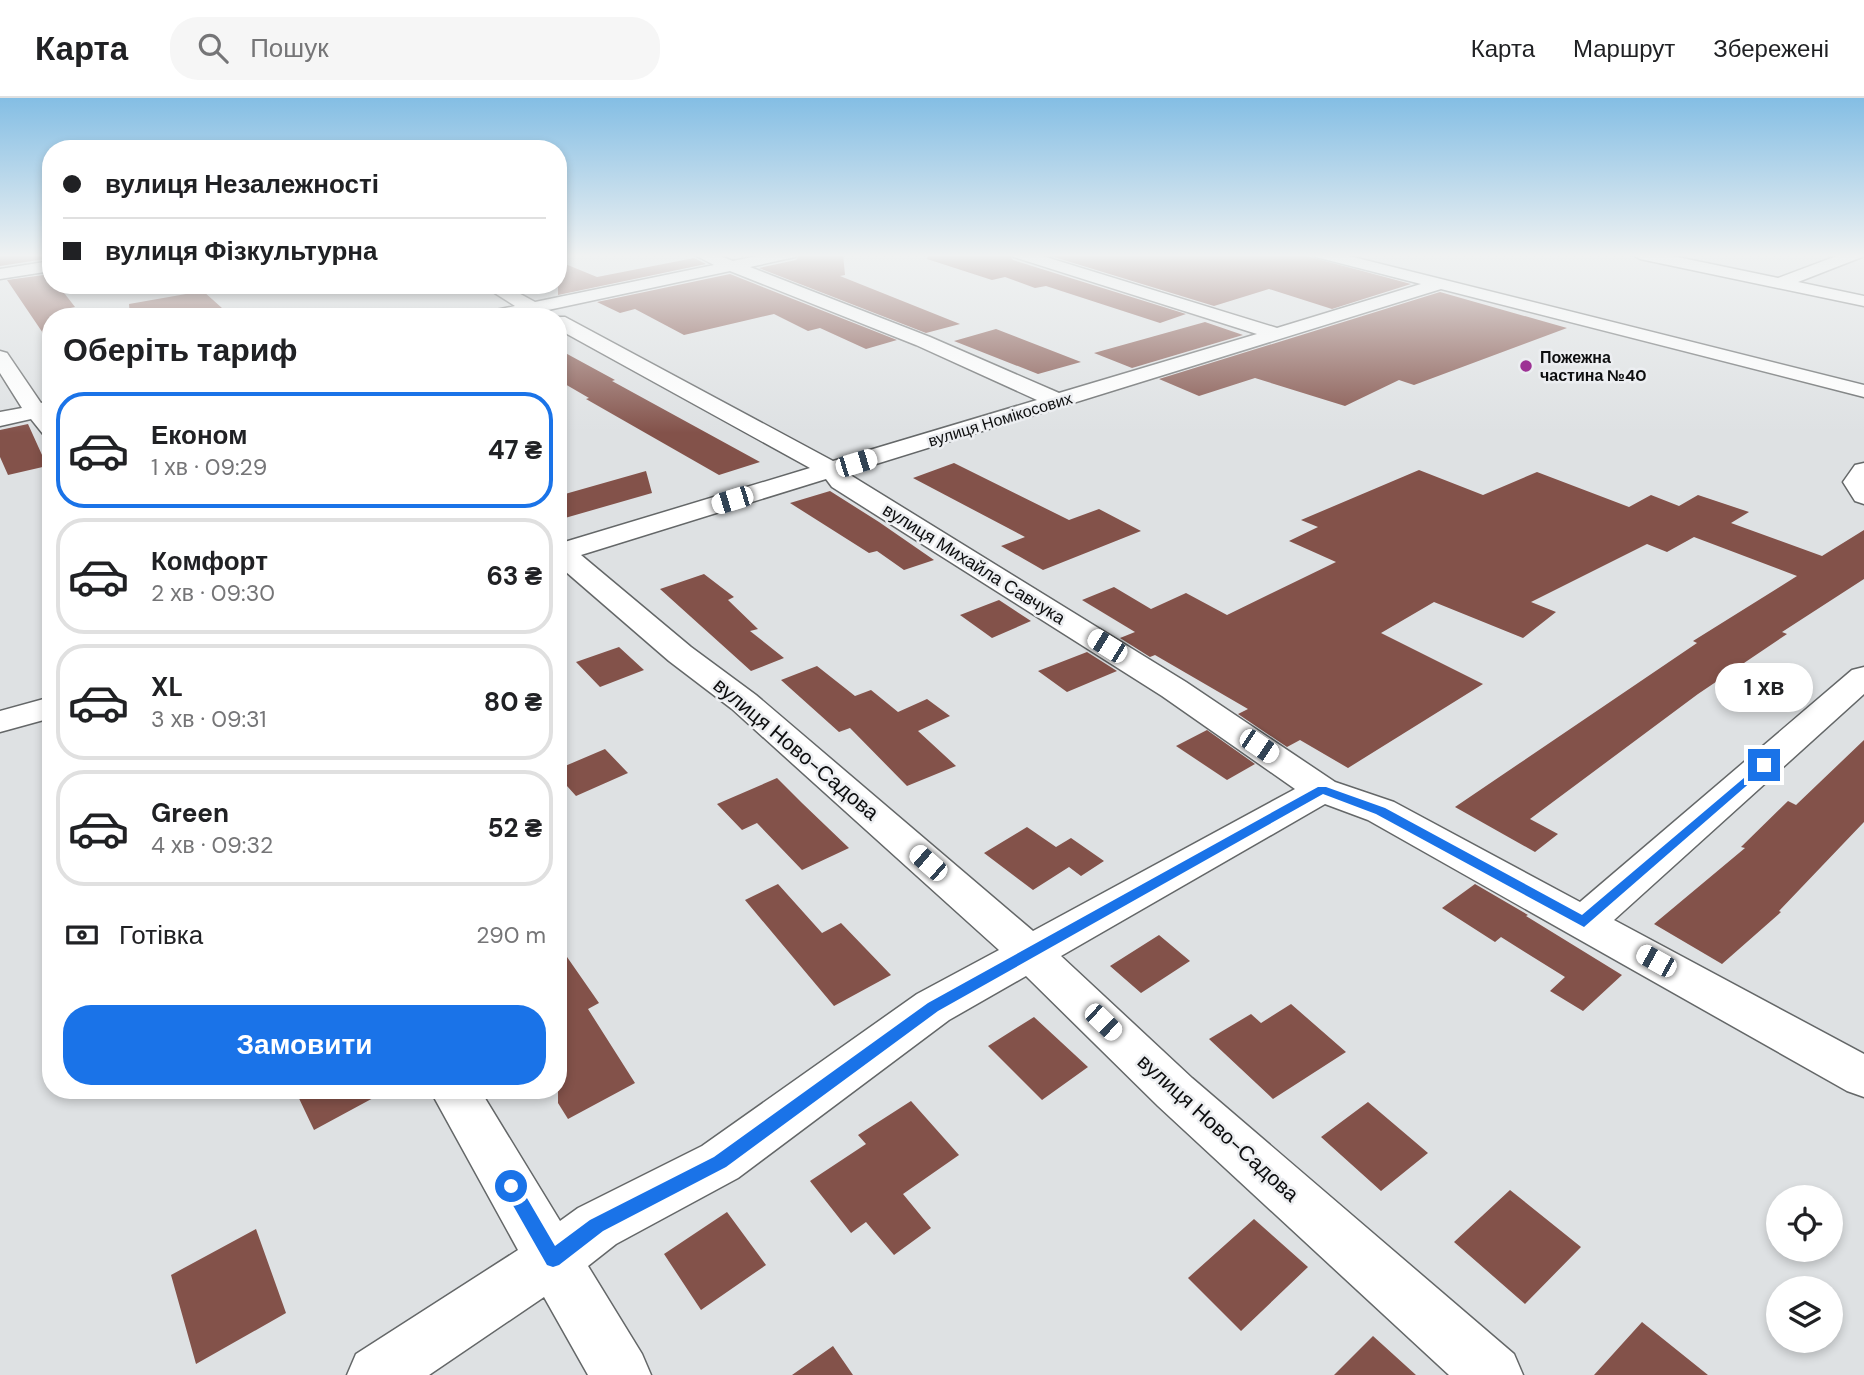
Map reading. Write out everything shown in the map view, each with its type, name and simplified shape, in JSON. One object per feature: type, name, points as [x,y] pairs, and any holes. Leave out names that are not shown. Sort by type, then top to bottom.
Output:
[{"type":"street","points":[[853,314],[923,341],[1058,401]]},
{"type":"street","points":[[1211,314],[1277,334]]},
{"type":"street","name":"вулиця Номікосових","points":[[567,551],[1344,314]]},
{"type":"street","points":[[1558,314],[1864,391]]},
{"type":"street","name":"вулиця Михайла Савчука","points":[[567,326],[831,470],[841,482],[1174,689],[1322,790],[1381,811],[1864,1077]]},
{"type":"street","points":[[0,357],[42,409]]},
{"type":"street","points":[[0,419],[42,410]]},
{"type":"street","points":[[1864,470],[1856,482],[1864,496]]},
{"type":"street","name":"вулиця Ново-Садова","points":[[567,560],[680,654],[744,702],[1030,953],[1186,1101],[1493,1375]]},
{"type":"street","points":[[1584,922],[1864,677]]},
{"type":"street","points":[[0,722],[42,710]]},
{"type":"street","points":[[377,1375],[553,1259],[597,1226],[720,1162],[933,1007],[1322,790]]},
{"type":"street","points":[[459,1099],[621,1375]]},
{"type":"building","points":[[30,314],[42,314],[42,332]]},
{"type":"building","points":[[644,314],[830,314],[897,340],[866,349],[820,328],[808,331],[774,314],[684,335]]},
{"type":"building","points":[[876,314],[934,314],[960,324],[926,333]]},
{"type":"building","points":[[1131,314],[1186,314],[1160,323]]},
{"type":"building","points":[[1370,314],[1516,314],[1567,328],[1414,385],[1399,380],[1345,406],[1255,378],[1199,396],[1159,379]]},
{"type":"building","points":[[1205,322],[1243,335],[1132,368],[1094,353]]},
{"type":"building","points":[[996,329],[1081,362],[1038,374],[954,341]]},
{"type":"building","points":[[567,354],[760,462],[719,475],[586,399],[589,398],[567,385]]},
{"type":"building","points":[[28,424],[42,455],[42,467],[8,475],[0,457],[0,430]]},
{"type":"building","points":[[954,463],[1069,520],[1099,509],[1141,531],[1043,570],[1001,546],[1025,537],[913,478]]},
{"type":"building","points":[[1419,470],[1483,495],[1537,472],[1629,507],[1651,495],[1679,506],[1698,495],[1749,512],[1731,523],[1822,556],[1864,530],[1864,579],[1782,632],[1787,634],[1698,694],[1530,819],[1558,834],[1535,852],[1455,807],[1697,643],[1693,641],[1797,576],[1694,537],[1667,552],[1647,544],[1531,602],[1556,612],[1523,638],[1434,602],[1381,633],[1483,684],[1348,768],[1300,740],[1287,747],[1238,714],[1248,709],[1155,655],[1150,657],[1120,638],[1135,632],[1082,600],[1114,587],[1151,609],[1186,593],[1227,615],[1336,562],[1289,541],[1318,527],[1301,520]]},
{"type":"building","points":[[646,471],[652,493],[567,517],[567,493]]},
{"type":"building","points":[[830,491],[934,560],[904,570],[877,551],[869,553],[790,503]]},
{"type":"building","points":[[704,574],[734,597],[728,600],[758,629],[750,631],[784,658],[751,671],[660,589]]},
{"type":"building","points":[[999,600],[1031,621],[992,638],[960,615]]},
{"type":"building","points":[[619,647],[644,670],[600,687],[576,662]]},
{"type":"building","points":[[1087,652],[1117,671],[1067,692],[1038,671]]},
{"type":"building","points":[[817,666],[855,696],[871,690],[898,712],[927,699],[950,716],[918,731],[956,766],[907,786],[850,728],[839,732],[781,680]]},
{"type":"building","points":[[1207,730],[1255,764],[1227,780],[1176,746]]},
{"type":"building","points":[[1864,740],[1864,822],[1779,911],[1781,912],[1722,964],[1654,924],[1745,848],[1741,847],[1788,801],[1796,805]]},
{"type":"building","points":[[605,749],[628,773],[576,796],[567,786],[567,765]]},
{"type":"building","points":[[777,778],[849,848],[802,870],[757,823],[742,830],[717,804]]},
{"type":"building","points":[[1027,827],[1056,847],[1071,838],[1104,861],[1081,876],[1069,867],[1033,890],[984,853]]},
{"type":"building","points":[[778,884],[822,933],[841,923],[891,975],[834,1006],[745,900]]},
{"type":"building","points":[[1475,884],[1622,975],[1583,1011],[1550,991],[1565,977],[1501,937],[1495,942],[1442,908]]},
{"type":"building","points":[[1159,935],[1190,961],[1141,993],[1110,966]]},
{"type":"building","points":[[567,957],[599,1003],[588,1009],[635,1083],[568,1119],[558,1099],[567,1099]]},
{"type":"building","points":[[1291,1004],[1346,1052],[1273,1099],[1209,1039],[1251,1014],[1261,1023]]},
{"type":"building","points":[[1034,1017],[1088,1067],[1042,1100],[988,1046]]},
{"type":"building","points":[[299,1099],[371,1099],[314,1130]]},
{"type":"building","points":[[911,1101],[959,1155],[903,1194],[931,1228],[894,1255],[866,1222],[851,1233],[810,1181],[866,1144],[858,1135]]},
{"type":"building","points":[[1368,1102],[1428,1153],[1381,1191],[1321,1137]]},
{"type":"building","points":[[1510,1190],[1581,1247],[1525,1304],[1454,1242]]},
{"type":"building","points":[[727,1212],[766,1265],[701,1310],[664,1254]]},
{"type":"building","points":[[1254,1219],[1308,1267],[1241,1331],[1188,1278]]},
{"type":"building","points":[[256,1229],[286,1313],[196,1364],[171,1275]]},
{"type":"building","points":[[1642,1322],[1708,1375],[1594,1375]]},
{"type":"building","points":[[1373,1336],[1416,1375],[1334,1375]]},
{"type":"building","points":[[833,1346],[853,1375],[792,1375]]},
{"type":"place","name":"Пожежна частина №40","points":[[1526,366]]},
{"type":"route","points":[[511,1186],[553,1259],[597,1226],[720,1162],[841,1071],[933,1007],[1322,790],[1381,811],[1584,922],[1764,765]]}]
